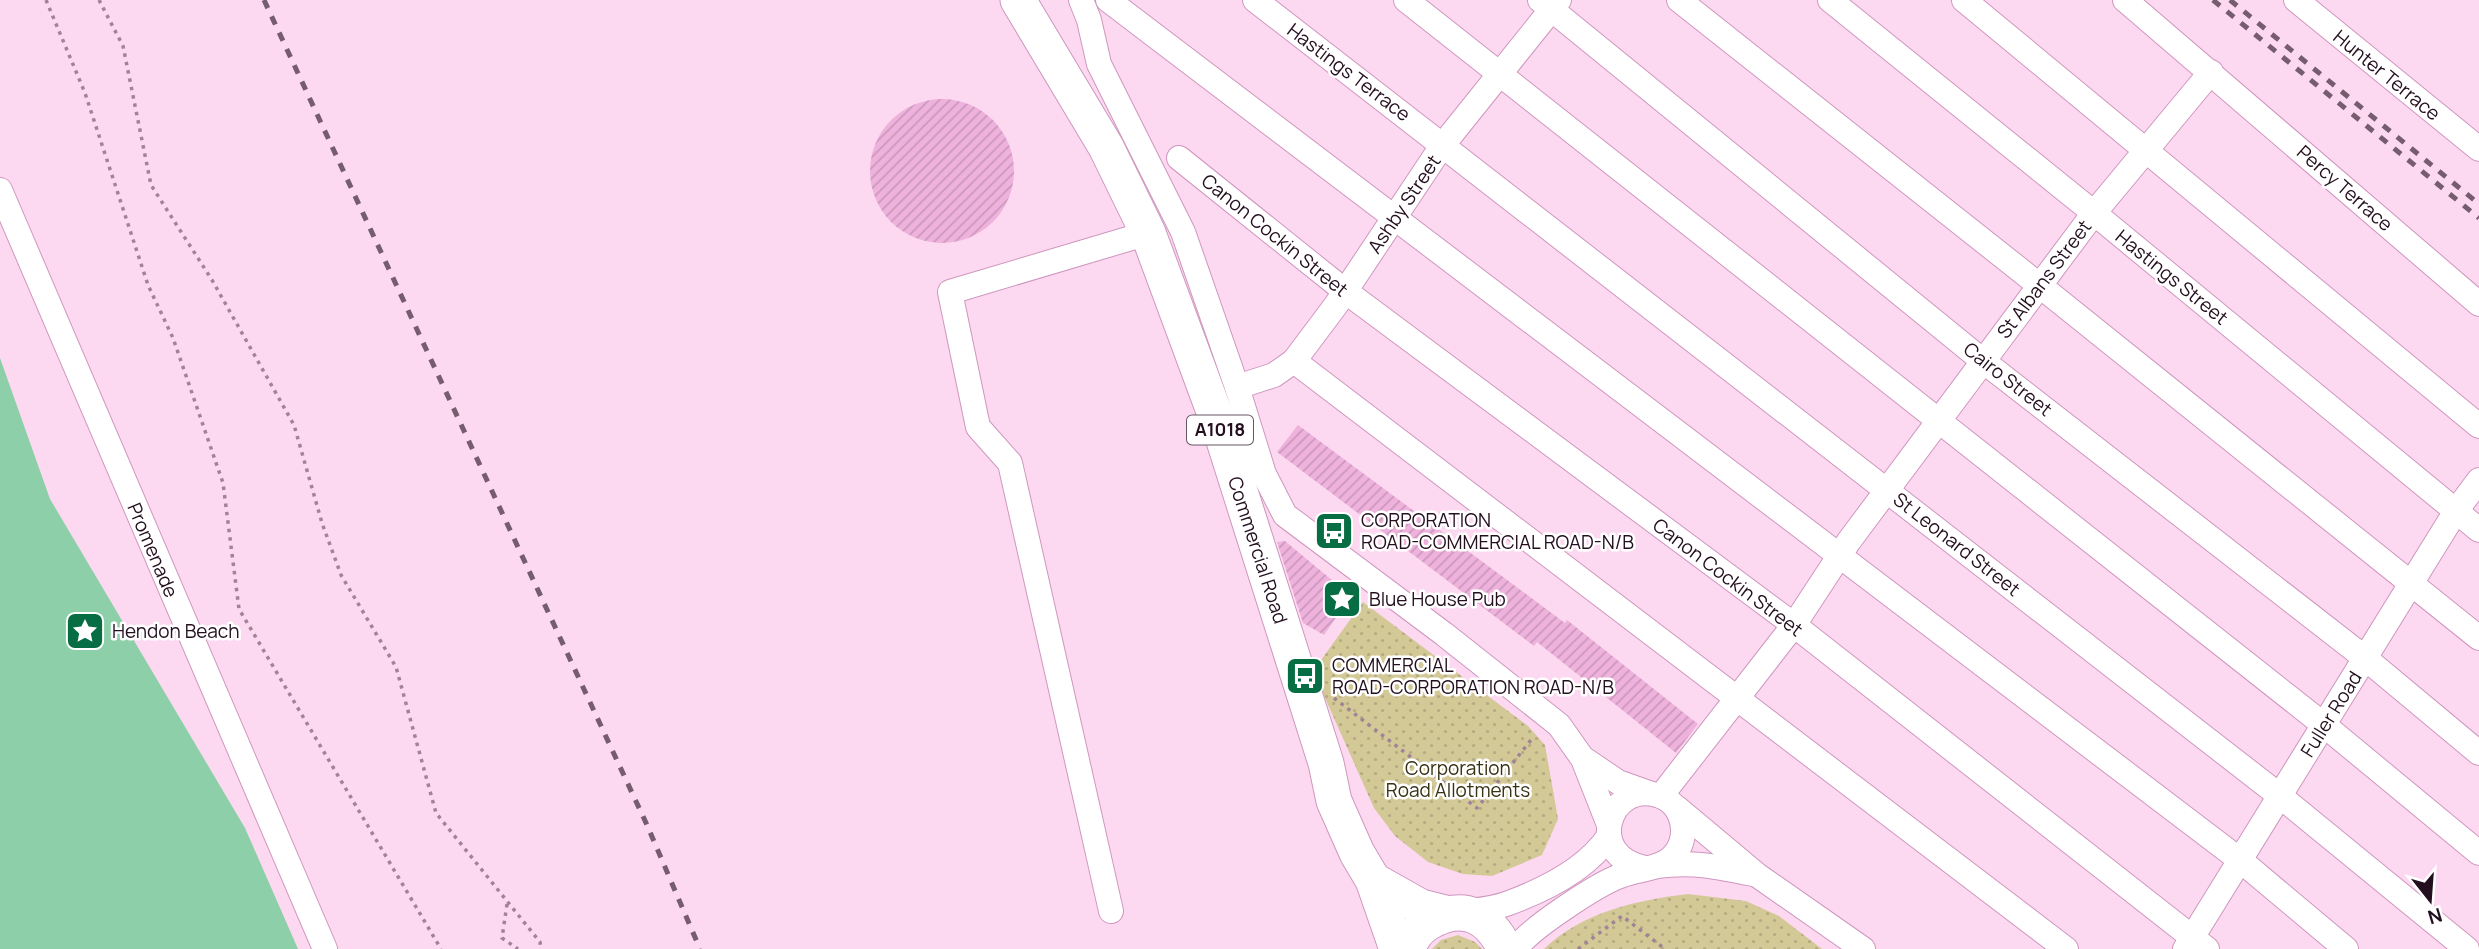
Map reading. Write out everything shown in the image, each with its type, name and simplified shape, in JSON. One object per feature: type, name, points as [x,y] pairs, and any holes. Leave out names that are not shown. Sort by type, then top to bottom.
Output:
[{"type":"highway","name":"Commercial Road","points":[[1018,0],[1106,148],[1148,233],[1219,425],[1326,763],[1334,801],[1357,853],[1373,880],[1397,949]]},
{"type":"highway","points":[[1373,880],[1421,907],[1478,917],[1493,927],[1506,949]]},
{"type":"highway","points":[[1408,949],[1422,925],[1454,913]]},
{"type":"street","name":"Commercial Road","points":[[1082,0],[1099,64],[1183,232],[1272,493],[1285,515],[1444,634],[1559,725],[1583,758]]},
{"type":"street","points":[[1108,0],[1145,40],[1395,217],[2240,860],[2346,949]]},
{"type":"street","name":"Hastings Terrace","points":[[1255,0],[1442,146]]},
{"type":"street","points":[[1406,0],[2324,724],[2479,853]]},
{"type":"street","points":[[1679,0],[2479,638]]},
{"type":"street","name":"Hastings Street","points":[[1830,0],[2479,530]]},
{"type":"street","points":[[1964,0],[2479,426]]},
{"type":"street","name":"Percy Terrace","points":[[2125,0],[2479,304]]},
{"type":"street","name":"Hunter Terrace","points":[[2296,0],[2479,149]]},
{"type":"street","name":"Ashby Street","points":[[1237,387],[1274,375],[1294,361],[1345,291],[1442,146],[1500,74],[1550,3]]},
{"type":"street","name":"Cairo Street","points":[[1550,3],[1983,360],[2365,658],[2479,753]]},
{"type":"street","name":"St Albans Street","points":[[1662,799],[1794,625],[1887,489],[2039,285],[2094,213],[2211,72]]},
{"type":"street","name":"St Leonard Street","points":[[1442,146],[2280,796],[2467,949]]},
{"type":"street","name":"Canon Cockin Street","points":[[1179,158],[1345,291],[1794,625],[2195,945]]},
{"type":"street","name":"Promenade","points":[[0,190],[325,949]]},
{"type":"street","points":[[1111,911],[1010,463],[978,427],[950,292],[1148,233]]},
{"type":"street","points":[[1294,361],[2067,949]]},
{"type":"street","name":"Fuller Road","points":[[2195,945],[2240,860],[2456,511],[2479,480]]},
{"type":"street","points":[[1583,758],[1618,782],[1662,799],[1757,875],[1863,949]]},
{"type":"street","points":[[1583,758],[1609,830],[1613,849],[1632,866],[1707,864],[1757,875]]},
{"type":"street","points":[[1454,913],[1504,905],[1556,881],[1599,851],[1609,830],[1613,813],[1622,802],[1636,795],[1662,799],[1683,821],[1684,835],[1670,860],[1618,876],[1541,924],[1521,941],[1516,949]]},
{"type":"path","points":[[46,0],[85,93],[148,285],[173,338],[223,483],[234,588],[239,608],[440,949]]},
{"type":"path","points":[[99,0],[123,46],[151,184],[212,281],[294,425],[322,523],[341,575],[396,667],[436,813],[540,942],[541,949]]},
{"type":"path","points":[[1305,698],[1325,691],[1477,808],[1531,740]]},
{"type":"path","points":[[507,902],[502,938],[518,949]]},
{"type":"path","points":[[1578,949],[1622,916],[1665,949]]},
{"type":"green space","name":"Corporation Road Allotments","points":[[1363,602],[1528,726],[1545,745],[1558,819],[1542,855],[1492,876],[1463,874],[1428,862],[1395,836],[1374,808],[1313,671]]},
{"type":"green space","points":[[1688,894],[1746,901],[1779,916],[1822,949],[1544,949],[1575,926],[1611,910]]},
{"type":"green space","points":[[1458,935],[1475,942],[1482,949],[1432,949],[1441,940]]},
{"type":"shaded area","name":"Hendon Beach","points":[[0,358],[50,499],[245,828],[298,949],[0,949]]},
{"type":"building","points":[[942,99],[970,104],[993,120],[1009,143],[1014,171],[1009,199],[993,222],[970,238],[942,243],[914,238],[891,222],[875,199],[870,171],[875,143],[891,120],[914,104]]},
{"type":"building","points":[[1298,425],[1565,623],[1567,620],[1698,724],[1676,753],[1537,642],[1534,646],[1277,452]]},
{"type":"building","points":[[1285,541],[1351,596],[1324,635],[1303,623],[1277,542]]},
{"type":"railway","points":[[264,0],[647,825],[700,949]]},
{"type":"railway","points":[[2213,0],[2479,218]]},
{"type":"railway","points":[[2230,0],[2479,204]]},
{"type":"place","name":"CORPORATION ROAD-COMMERCIAL ROAD-N/B","points":[[1334,531]]},
{"type":"place","name":"Blue House Pub","points":[[1342,599]]},
{"type":"place","name":"Hendon Beach","points":[[85,631]]},
{"type":"place","name":"COMMERCIAL ROAD-CORPORATION ROAD-N/B","points":[[1305,676]]}]
